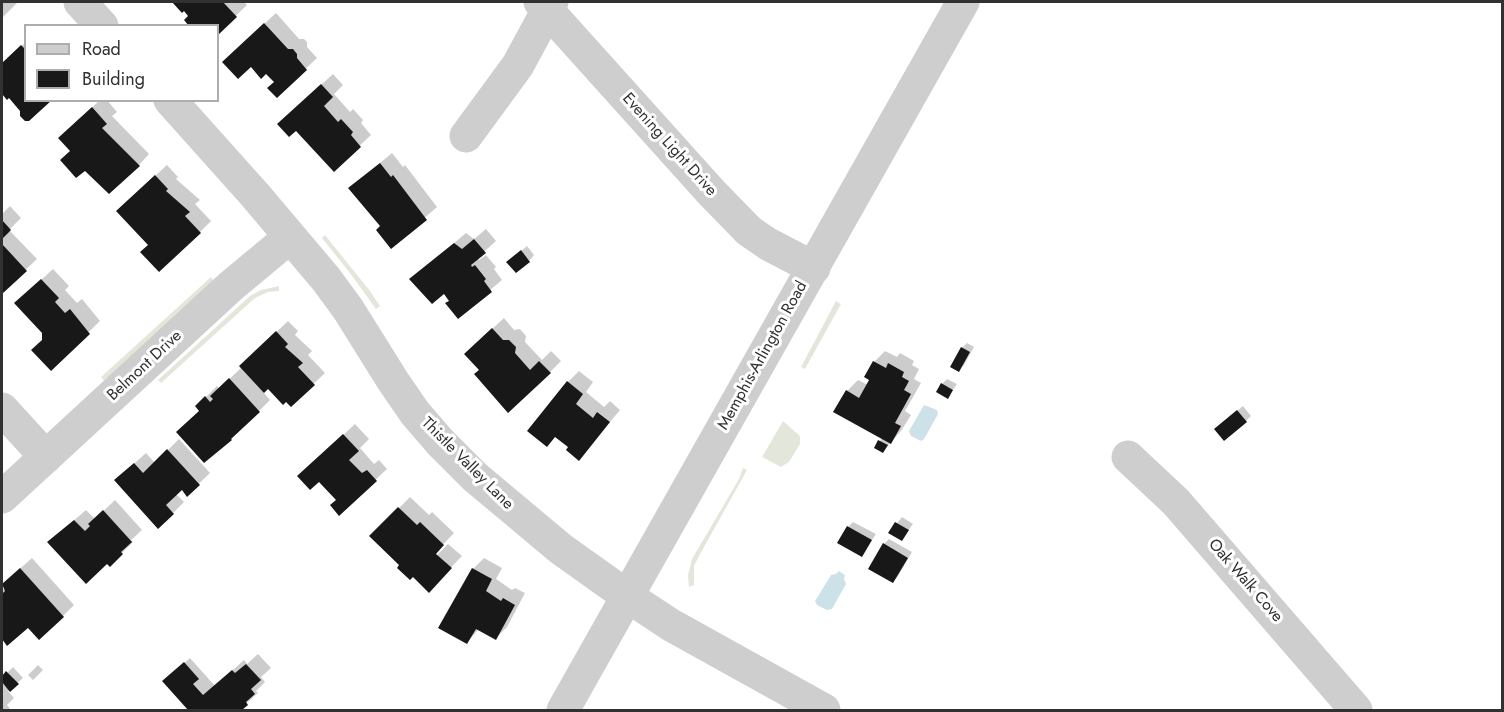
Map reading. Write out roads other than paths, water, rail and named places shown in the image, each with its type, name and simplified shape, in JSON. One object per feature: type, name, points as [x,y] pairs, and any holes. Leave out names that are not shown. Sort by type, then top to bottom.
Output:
[{"type":"street","points":[[80,2],[100,24]]},
{"type":"street","name":"Memphis-Arlington Road","points":[[563,711],[963,2]]},
{"type":"street","points":[[466,136],[518,65],[546,4]]},
{"type":"street","name":"Evening Light Drive","points":[[546,4],[696,175],[749,231],[768,244],[814,268]]},
{"type":"street","name":"Thistle Valley Lane","points":[[172,102],[255,195],[338,295],[405,399],[440,442],[484,485],[569,555],[627,596],[671,625],[824,711]]},
{"type":"street","name":"Belmont Drive","points":[[2,497],[231,286],[290,237]]},
{"type":"street","points":[[2,409],[46,457]]},
{"type":"street","name":"Oak Walk Cove","points":[[1128,457],[1176,502],[1356,711]]},
{"type":"water","points":[[924,405],[937,410],[938,414],[921,441],[911,436],[909,431]]},
{"type":"water","points":[[839,571],[845,575],[846,584],[832,609],[827,610],[817,605],[815,601],[831,575]]}]
